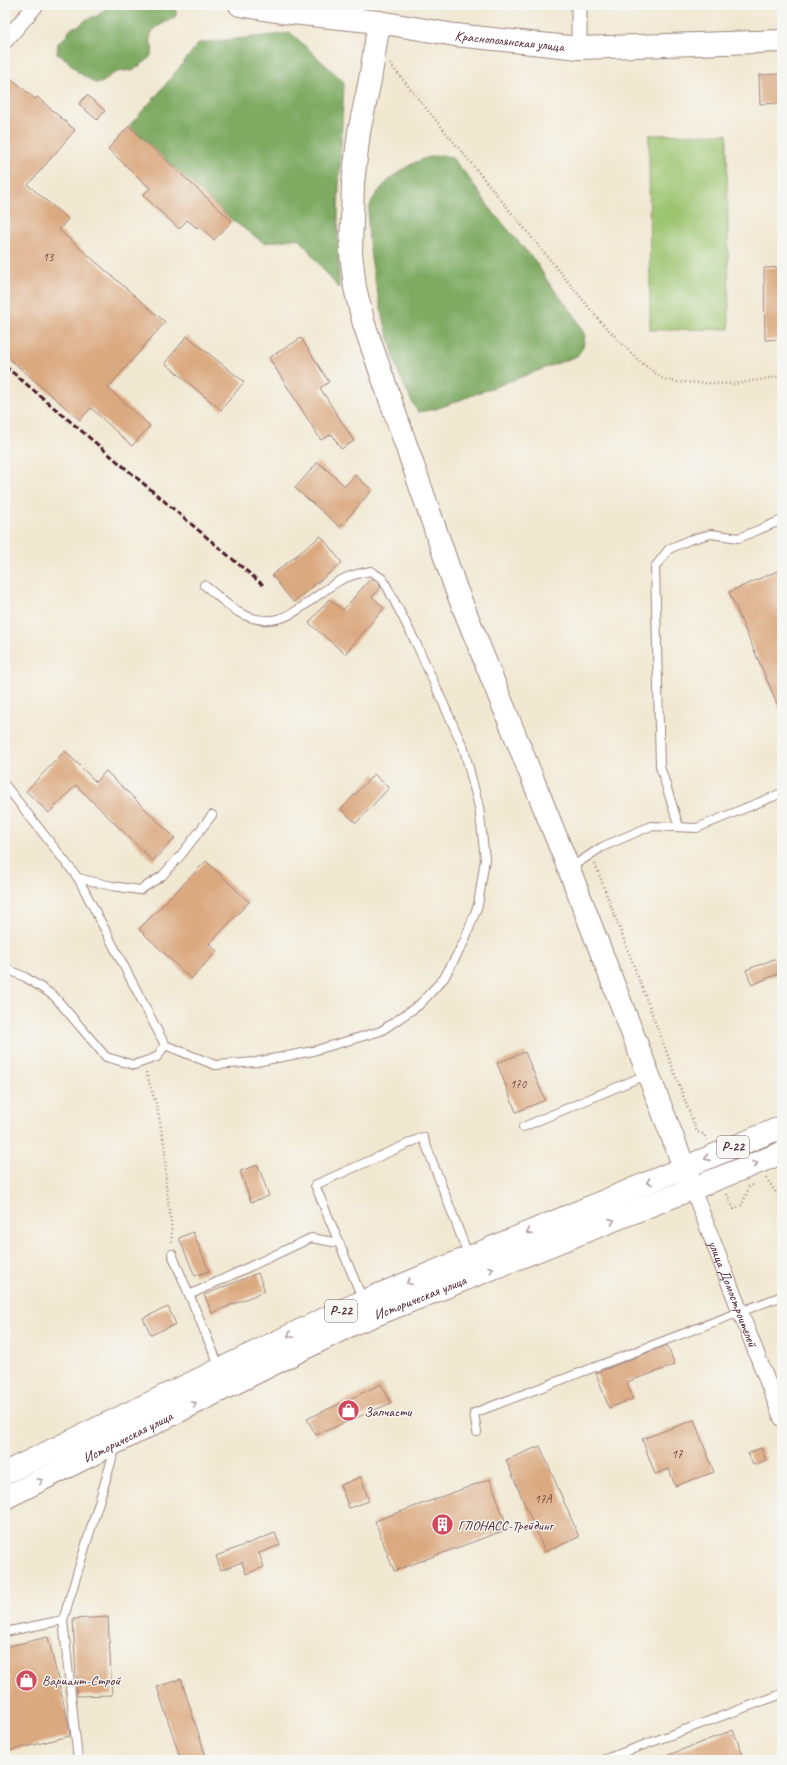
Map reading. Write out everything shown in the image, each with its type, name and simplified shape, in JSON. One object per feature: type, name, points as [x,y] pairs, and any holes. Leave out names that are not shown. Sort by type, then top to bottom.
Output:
[{"type":"main road","name":"Краснополянская улица","points":[[240,5],[282,12],[379,22],[455,35],[579,48],[782,41]]},
{"type":"main road","name":"улица Домостроителей","points":[[379,22],[376,47],[359,132],[353,183],[351,253],[355,288],[364,324],[456,589],[570,869],[693,1190]]},
{"type":"main road","name":"Историческая улица","points":[[5,1473],[364,1301],[782,1127]]},
{"type":"main road","name":"Историческая улица","points":[[5,1498],[355,1323],[693,1190],[782,1153]]},
{"type":"street","points":[[5,41],[36,5]]},
{"type":"street","points":[[579,5],[579,48]]},
{"type":"street","name":"улица Домостроителей","points":[[693,1190],[782,1419]]},
{"type":"lane","points":[[679,827],[660,766],[655,567],[669,549],[689,540],[711,534],[739,538],[782,520]]},
{"type":"lane","points":[[5,785],[78,878],[165,1045],[215,1065],[256,1062],[313,1051],[381,1031],[419,1005],[444,978],[464,942],[478,905],[485,859],[479,806],[464,750],[416,643],[383,579],[370,571],[339,581],[286,617],[272,621],[257,620],[237,611],[204,585]]},
{"type":"lane","points":[[570,869],[602,847],[651,826],[697,828],[782,793]]},
{"type":"lane","points":[[78,878],[112,886],[140,890],[162,876],[182,855],[212,815]]},
{"type":"lane","points":[[5,968],[25,977],[54,996],[106,1057],[134,1065],[157,1057],[165,1045]]},
{"type":"lane","points":[[523,1126],[648,1074]]},
{"type":"lane","points":[[364,1301],[315,1185],[423,1137],[469,1257]]},
{"type":"lane","points":[[189,1295],[311,1238],[339,1243]]},
{"type":"lane","points":[[172,1254],[221,1369]]},
{"type":"lane","points":[[477,1432],[474,1413],[596,1365],[782,1296]]},
{"type":"lane","points":[[78,1760],[63,1620],[118,1442]]},
{"type":"lane","points":[[5,1632],[63,1620]]},
{"type":"lane","points":[[603,1760],[782,1694]]},
{"type":"path","points":[[376,47],[600,321],[638,360],[663,379],[676,382],[735,384],[782,376]]},
{"type":"path","points":[[591,854],[698,1132],[704,1134],[712,1156]]},
{"type":"path","points":[[142,1062],[157,1107],[165,1148],[166,1186],[171,1221],[172,1254]]},
{"type":"path","points":[[761,1180],[767,1177],[782,1201]]},
{"type":"path","points":[[721,1178],[734,1209],[742,1205],[749,1187],[755,1184]]},
{"type":"green space","points":[[110,5],[158,5],[176,10],[176,16],[156,28],[151,34],[150,40],[153,51],[146,61],[133,71],[116,73],[111,75],[103,82],[95,83],[78,72],[66,59],[57,54],[58,43],[67,36],[73,27],[79,26],[87,19],[97,16]]},
{"type":"green space","points":[[291,33],[344,82],[338,210],[339,289],[299,238],[264,243],[232,220],[129,126],[157,95],[199,43]]},
{"type":"green space","points":[[727,134],[729,329],[650,330],[649,135]]},
{"type":"green space","points":[[440,155],[451,157],[466,174],[492,211],[536,262],[548,282],[575,316],[585,336],[583,347],[577,356],[436,409],[418,412],[406,389],[395,362],[377,292],[370,250],[368,230],[369,213],[372,201],[392,177],[401,170],[420,160]]},
{"type":"building","points":[[5,73],[35,99],[37,97],[75,130],[28,185],[68,219],[59,230],[165,322],[108,388],[150,426],[132,446],[91,408],[80,420],[5,355]]},
{"type":"building","points":[[782,74],[782,103],[760,104],[759,75]]},
{"type":"building","points":[[87,95],[105,111],[97,120],[79,104]]},
{"type":"building","points":[[129,126],[232,221],[214,240],[199,226],[197,228],[187,220],[179,229],[143,195],[150,188],[108,149]]},
{"type":"building","points":[[782,267],[782,339],[765,340],[764,268]]},
{"type":"building","points":[[187,336],[244,382],[221,410],[165,363]]},
{"type":"building","points":[[301,338],[329,382],[320,388],[354,441],[341,449],[332,434],[321,440],[269,358]]},
{"type":"building","points":[[318,462],[345,486],[355,475],[372,490],[340,527],[295,488]]},
{"type":"building","points":[[321,536],[342,563],[293,602],[272,575]]},
{"type":"building","points":[[782,569],[782,715],[729,592]]},
{"type":"building","points":[[371,578],[381,587],[372,597],[384,608],[345,654],[309,623],[329,599],[343,610]]},
{"type":"building","points":[[65,751],[96,782],[106,771],[175,838],[153,861],[76,785],[49,813],[26,791]]},
{"type":"building","points":[[374,774],[389,788],[356,823],[341,809]]},
{"type":"building","points":[[206,861],[249,902],[209,944],[217,951],[191,979],[139,929]]},
{"type":"building","points":[[782,956],[782,972],[752,985],[746,970]]},
{"type":"building","points":[[525,1052],[545,1100],[516,1112],[497,1063]]},
{"type":"building","points":[[258,1165],[269,1196],[251,1202],[240,1171]]},
{"type":"building","points":[[193,1232],[209,1271],[195,1276],[179,1238]]},
{"type":"building","points":[[258,1273],[265,1291],[212,1313],[204,1295]]},
{"type":"building","points":[[168,1307],[176,1324],[151,1335],[143,1318]]},
{"type":"building","points":[[667,1345],[675,1365],[627,1382],[633,1399],[609,1408],[596,1373]]},
{"type":"building","name":"Запчасти","points":[[381,1384],[391,1403],[316,1435],[307,1419]]},
{"type":"building","points":[[694,1420],[714,1472],[675,1486],[669,1469],[655,1474],[642,1439]]},
{"type":"building","points":[[540,1446],[579,1537],[545,1552],[506,1460]]},
{"type":"building","points":[[761,1448],[766,1460],[753,1465],[748,1453]]},
{"type":"building","points":[[361,1477],[369,1501],[349,1508],[340,1485]]},
{"type":"building","name":"ГЛОНАСС-Трейдинг","points":[[490,1479],[508,1529],[394,1571],[375,1521]]},
{"type":"building","points":[[275,1533],[280,1545],[259,1553],[264,1567],[246,1574],[242,1562],[221,1570],[216,1556]]},
{"type":"building","points":[[108,1617],[112,1695],[77,1696],[73,1619]]},
{"type":"building","points":[[48,1637],[70,1736],[5,1752],[5,1647]]},
{"type":"building","points":[[181,1679],[207,1760],[181,1760],[157,1687]]},
{"type":"building","points":[[733,1730],[745,1760],[658,1760],[658,1759]]},
{"type":"railway","points":[[5,366],[263,585]]},
{"type":"place","name":"Запчасти","points":[[348,1411]]},
{"type":"place","name":"ГЛОНАСС-Трейдинг","points":[[442,1525]]},
{"type":"place","name":"Вариант-Строй","points":[[26,1680]]}]
